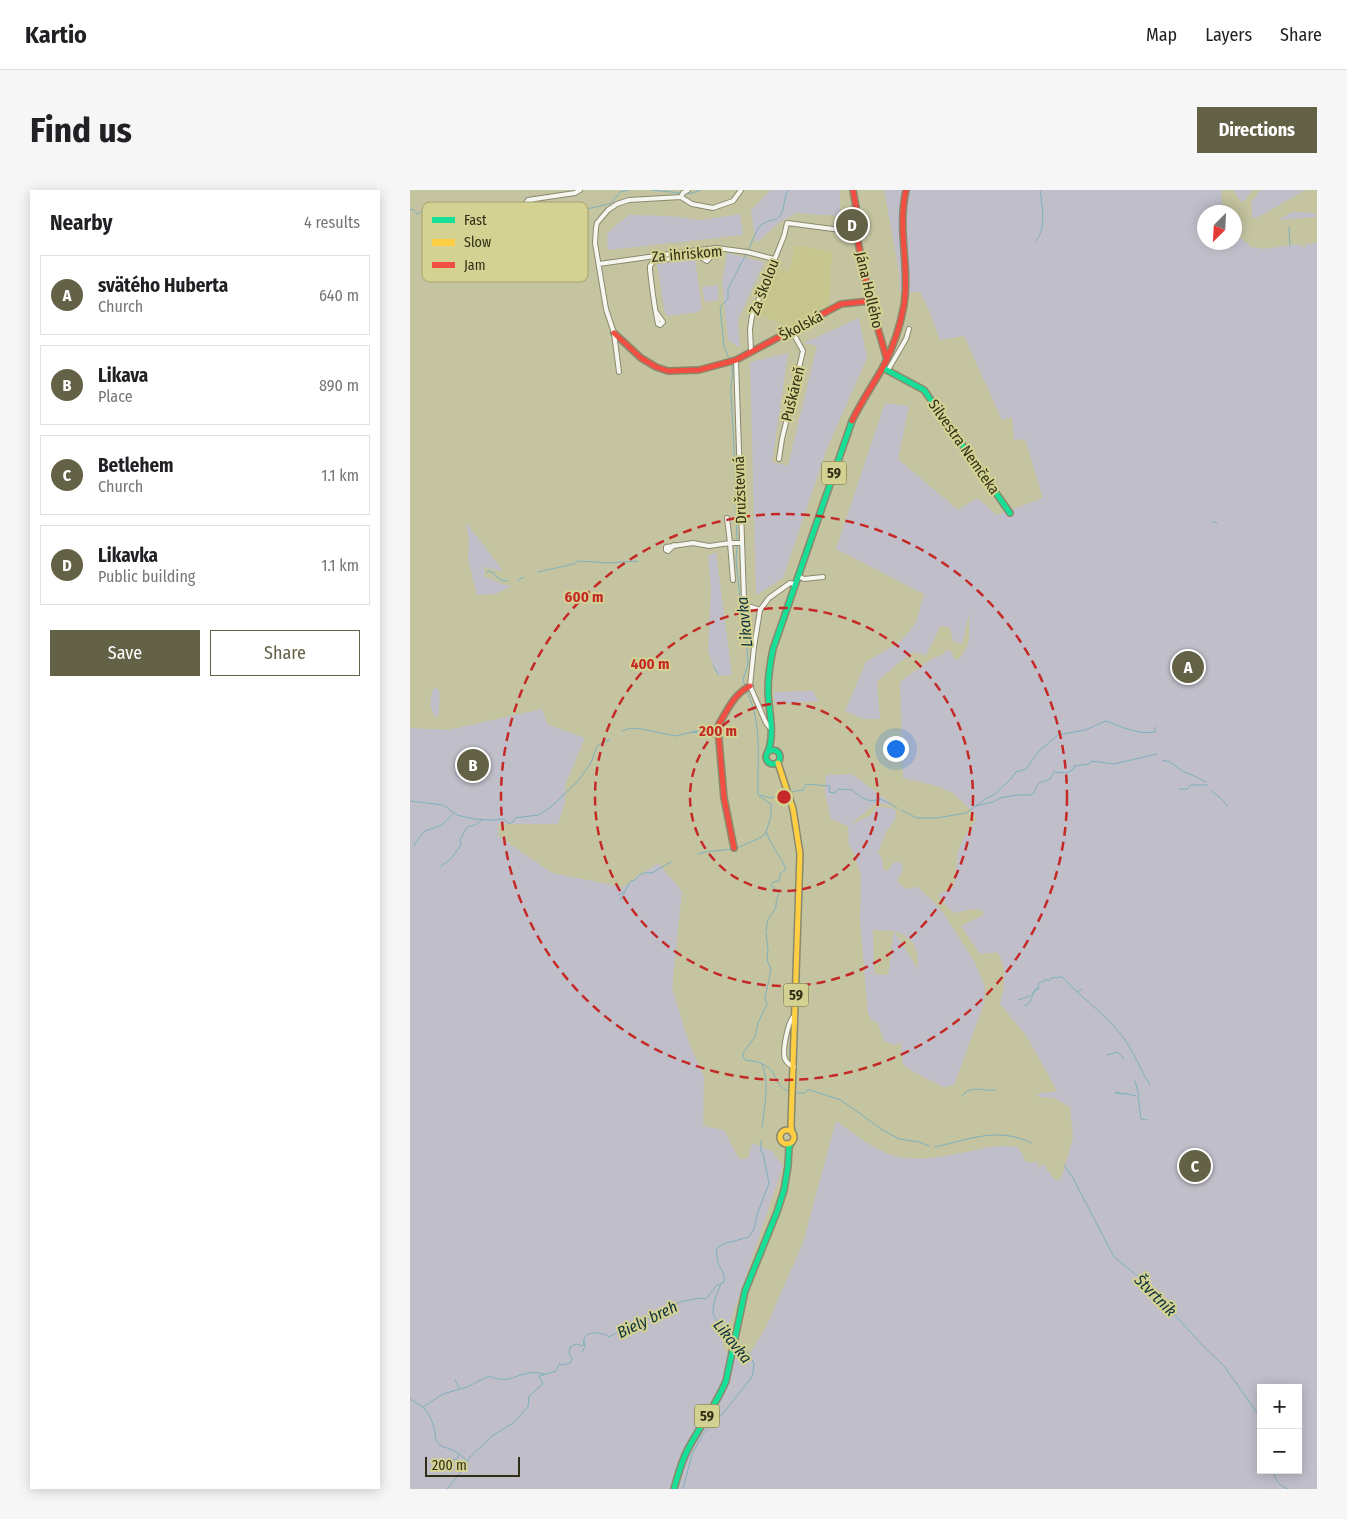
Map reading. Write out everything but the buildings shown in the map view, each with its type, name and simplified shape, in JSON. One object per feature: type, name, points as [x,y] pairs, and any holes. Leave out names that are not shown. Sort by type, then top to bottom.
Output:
[{"type":"main road","name":"Jána Hollého","points":[[853,190],[856,207],[856,232],[870,301],[887,360]]},
{"type":"main road","name":"59","points":[[786,786],[775,767],[767,762],[766,758],[770,744],[771,729],[768,687],[770,663],[777,636],[854,418],[865,397],[886,369],[904,298],[906,271],[901,216],[906,190]]},
{"type":"main road","name":"Školská","points":[[614,333],[640,358],[656,367],[668,371],[699,370],[736,360],[841,304],[870,301]]},
{"type":"main road","name":"Silvestra Nemčeka","points":[[886,369],[924,390],[1010,513]]},
{"type":"main road","points":[[734,848],[724,798],[718,728],[736,696],[747,687]]},
{"type":"main road","points":[[770,744],[776,750]]},
{"type":"main road","name":"59","points":[[674,1489],[680,1467],[688,1449],[723,1388],[728,1373],[745,1291],[780,1204],[786,1179],[788,1151],[794,1139],[791,1125],[800,854],[796,818],[778,762],[779,752],[776,750]]},
{"type":"main road","points":[[768,752],[776,750]]},
{"type":"main road","points":[[771,764],[778,762]]},
{"type":"main road","name":"59","points":[[788,1162],[786,1150],[779,1137],[792,1112]]},
{"type":"main road","points":[[783,1131],[788,1130],[792,1132]]},
{"type":"main road","points":[[782,1143],[787,1145],[791,1143]]},
{"type":"street","points":[[534,199],[575,193],[580,190]]},
{"type":"street","points":[[680,197],[686,190]]},
{"type":"street","points":[[619,372],[614,333],[606,309],[595,243],[598,222],[616,204],[636,199],[680,197],[692,204],[713,208],[733,201],[741,190]]},
{"type":"street","name":"Za školou","points":[[751,352],[750,324],[784,236],[787,223],[856,232]]},
{"type":"street","points":[[656,312],[650,270],[650,266],[654,261],[698,255],[707,261],[717,248]]},
{"type":"street","name":"Za ihriskom","points":[[599,264],[717,248],[748,252],[774,259]]},
{"type":"street","points":[[886,369],[906,339],[909,329]]},
{"type":"street","name":"Puškáreň","points":[[779,459],[803,351],[792,331]]},
{"type":"street","name":"Družstevná","points":[[736,360],[744,599],[745,605],[760,610]]},
{"type":"street","points":[[727,518],[733,580]]},
{"type":"street","points":[[674,545],[692,544],[709,546],[742,543]]},
{"type":"street","points":[[798,576],[804,579],[823,577]]},
{"type":"street","points":[[771,729],[747,687],[760,610],[769,598],[790,583],[795,584]]},
{"type":"street","points":[[794,1067],[784,1058],[784,1050],[790,1020],[795,1016]]},
{"type":"shaded area","points":[[770,190],[840,190],[840,216],[797,213],[781,221],[756,243],[751,211]]},
{"type":"shaded area","points":[[884,190],[1221,190],[1222,205],[1197,205],[1197,250],[1242,250],[1242,239],[1253,248],[1263,249],[1297,244],[1305,248],[1305,244],[1317,243],[1317,1489],[410,1489],[410,728],[448,730],[542,709],[547,724],[585,738],[565,785],[565,803],[558,824],[498,824],[498,836],[552,873],[623,887],[658,863],[682,891],[672,988],[688,1040],[704,1077],[703,1126],[724,1130],[739,1159],[748,1158],[752,1143],[772,1151],[783,1166],[722,1347],[733,1359],[748,1357],[766,1327],[803,1243],[836,1121],[871,1146],[903,1158],[942,1156],[1010,1146],[1018,1147],[1026,1162],[1038,1162],[1039,1169],[1043,1163],[1057,1181],[1062,1176],[1073,1137],[1070,1107],[1054,1098],[1039,1097],[1036,1094],[1057,1091],[1026,1035],[1000,1004],[1003,991],[1003,964],[997,952],[980,954],[961,926],[983,915],[983,911],[972,909],[953,913],[938,895],[954,886],[958,852],[963,839],[976,820],[974,813],[953,793],[937,786],[903,778],[900,682],[933,658],[940,656],[948,650],[952,652],[954,659],[959,659],[968,643],[969,614],[962,644],[953,641],[950,628],[941,625],[926,655],[912,652],[877,681],[880,719],[863,719],[845,711],[866,662],[900,642],[916,623],[924,594],[836,549],[885,403],[909,406],[898,459],[958,510],[977,498],[997,515],[1043,498],[1025,439],[1014,440],[1012,417],[1002,420],[964,336],[940,340],[920,292],[900,293],[899,270]]},
{"type":"shaded area","points":[[1233,190],[1253,190],[1242,203]]},
{"type":"shaded area","points":[[1260,190],[1305,190],[1253,219],[1251,203]]},
{"type":"shaded area","points":[[1292,212],[1314,213],[1317,217],[1279,220]]},
{"type":"shaded area","points":[[740,214],[743,235],[608,250],[607,233],[629,215],[670,216],[700,220]]},
{"type":"shaded area","points":[[794,245],[832,252],[829,308],[791,328],[756,313],[773,266],[789,271],[792,264]]},
{"type":"shaded area","points":[[727,253],[764,262],[738,320],[740,348],[728,340],[722,282]]},
{"type":"shaded area","points":[[693,257],[695,259],[702,308],[699,312],[669,316],[665,313],[657,264],[658,262]]},
{"type":"shaded area","points":[[717,285],[719,300],[705,302],[702,287]]},
{"type":"shaded area","points":[[859,318],[867,358],[826,451],[783,578],[756,595],[750,362],[788,353],[772,462],[788,466],[817,346],[804,343]]},
{"type":"shaded area","points":[[466,522],[503,571],[482,567],[485,571],[484,576],[512,586],[495,594],[477,595],[468,559],[469,544]]},
{"type":"shaded area","points":[[716,552],[732,675],[719,676],[708,652],[711,588],[708,556]]},
{"type":"shaded area","points":[[434,688],[438,689],[440,696],[438,717],[434,716],[431,706],[431,695]]},
{"type":"shaded area","points":[[813,691],[818,701],[775,704],[774,692]]},
{"type":"shaded area","points":[[852,774],[893,805],[876,803],[850,825],[871,815],[877,807],[893,808],[896,811],[895,819],[886,832],[878,853],[882,859],[883,869],[887,871],[894,863],[899,861],[903,866],[897,881],[906,889],[917,887],[944,914],[974,961],[985,986],[984,1003],[954,1085],[943,1087],[910,1070],[903,1064],[902,1043],[893,1045],[884,1041],[878,1023],[871,1020],[868,1013],[860,922],[861,876],[855,855],[849,845],[848,826],[831,819],[825,793],[826,775]],"holes":[[[873,930],[894,931],[888,975],[874,974]],[[894,931],[907,937],[914,945],[918,956],[918,969]]]},
{"type":"waterway","points":[[588,209],[611,203],[620,192],[629,190]]},
{"type":"waterway","points":[[651,190],[682,193]]},
{"type":"waterway","points":[[686,193],[689,194],[701,190]]},
{"type":"waterway","name":"Likavka","points":[[748,251],[761,225],[774,220],[781,214],[788,190]]},
{"type":"waterway","points":[[1036,241],[1042,230],[1043,223],[1040,190]]},
{"type":"waterway","points":[[410,210],[413,209],[417,214],[422,211]]},
{"type":"waterway","points":[[1289,227],[1290,246]]},
{"type":"waterway","name":"Likavka","points":[[729,359],[724,346],[720,307],[728,299],[728,289],[746,254]]},
{"type":"waterway","name":"Likavka","points":[[731,363],[733,370],[731,389],[737,540]]},
{"type":"waterway","points":[[967,447],[972,455]]},
{"type":"waterway","points":[[1213,522],[1217,523]]},
{"type":"waterway","name":"Likavka","points":[[737,544],[736,560],[740,599],[746,627],[748,664],[743,680],[745,686]]},
{"type":"waterway","points":[[538,572],[574,564],[578,561],[609,563],[638,561]]},
{"type":"waterway","points":[[487,572],[494,573],[501,580],[508,581]]},
{"type":"waterway","points":[[518,580],[524,577]]},
{"type":"waterway","points":[[713,666],[718,674]]},
{"type":"waterway","name":"Likavka","points":[[746,690],[755,715],[757,728],[758,795],[771,804],[771,816],[766,832],[786,869],[780,874],[779,881],[773,882],[771,885],[779,892],[776,908],[768,919],[766,931]]},
{"type":"waterway","points":[[901,810],[917,818],[937,818],[966,813],[995,794],[1016,772],[1026,769],[1039,751],[1058,735],[1085,730],[1106,721],[1131,730],[1149,733],[1155,732],[1155,727]]},
{"type":"waterway","points":[[622,731],[631,728],[676,736],[700,730],[714,730]]},
{"type":"waterway","points":[[701,733],[709,730]]},
{"type":"waterway","points":[[692,732],[698,733]]},
{"type":"waterway","points":[[410,801],[443,805],[457,815],[474,819],[504,819],[509,824],[515,818],[538,815],[551,807],[578,781],[591,763],[597,746],[610,739]]},
{"type":"waterway","points":[[976,806],[993,802],[1000,798],[1031,795],[1038,784],[1050,779],[1054,772],[1067,773],[1074,769],[1074,766],[1089,764],[1091,761],[1114,764],[1157,754]]},
{"type":"waterway","points":[[1162,760],[1170,762],[1184,772],[1206,782]]},
{"type":"waterway","points":[[791,792],[803,790],[806,784],[830,786],[829,792],[834,793],[839,789],[852,790],[862,798],[872,801],[880,799],[897,808]]},
{"type":"waterway","points":[[1179,789],[1187,789],[1191,785],[1207,785]]},
{"type":"waterway","points":[[1211,790],[1227,806]]},
{"type":"waterway","points":[[760,795],[771,798],[786,793]]},
{"type":"waterway","points":[[414,846],[425,831],[442,825],[454,813]]},
{"type":"waterway","points":[[441,866],[450,860],[461,845],[460,840],[467,827],[475,825],[482,820]]},
{"type":"waterway","points":[[737,848],[762,837],[766,832]]},
{"type":"waterway","points":[[698,854],[732,849]]},
{"type":"waterway","points":[[652,873],[671,862]]},
{"type":"waterway","points":[[620,900],[630,882],[642,874],[652,873]]},
{"type":"waterway","points":[[619,895],[625,891]]},
{"type":"waterway","name":"Likavka","points":[[762,1128],[766,1079],[762,1064],[745,1060],[743,1053],[755,1037],[758,1023],[767,1004],[765,998],[771,969],[767,960],[766,933]]},
{"type":"waterway","points":[[1024,1005],[1029,1003],[1032,994],[1034,994],[1033,992],[1035,992],[1034,990],[1037,990],[1036,988],[1039,989],[1038,985],[1040,982],[1044,982],[1045,979],[1049,981],[1051,978],[1062,977],[1077,992],[1082,989]]},
{"type":"waterway","points":[[1077,992],[1117,1029],[1130,1048],[1150,1085]]},
{"type":"waterway","points":[[1018,1000],[1030,996]]},
{"type":"waterway","points":[[1107,1055],[1118,1052],[1124,1059]]},
{"type":"waterway","name":"Štvrtník","points":[[763,1064],[772,1071],[780,1086],[788,1091]]},
{"type":"waterway","points":[[1135,1081],[1139,1095]]},
{"type":"waterway","points":[[962,1096],[973,1089],[996,1090]]},
{"type":"waterway","name":"Štvrtník","points":[[797,1093],[805,1093],[807,1090],[810,1090],[841,1100],[881,1129],[899,1139],[919,1142],[929,1146]]},
{"type":"waterway","points":[[1116,1092],[1116,1094],[1119,1092],[1122,1095],[1123,1093],[1136,1096]]},
{"type":"waterway","points":[[1138,1096],[1141,1119],[1147,1120]]},
{"type":"waterway","name":"Štvrtník","points":[[935,1147],[971,1138],[995,1135],[1007,1135],[1031,1143]]},
{"type":"waterway","name":"Likavka","points":[[732,1337],[726,1335],[723,1327],[713,1315],[716,1296],[721,1283],[724,1282],[724,1275],[718,1263],[716,1249],[723,1244],[749,1237],[754,1229],[769,1183],[761,1150],[761,1141]]},
{"type":"waterway","name":"Štvrtník","points":[[1064,1165],[1073,1178],[1114,1257],[1145,1282],[1202,1345],[1224,1366],[1257,1412]]},
{"type":"waterway","name":"Biely breh","points":[[447,1489],[470,1457],[492,1436],[513,1423],[528,1407],[529,1396],[543,1384],[539,1376],[556,1371],[559,1364],[570,1363],[572,1359],[569,1353],[570,1347],[576,1344],[583,1346],[585,1337],[590,1333],[601,1333],[609,1337],[634,1323],[651,1318],[680,1302],[699,1298],[706,1299],[717,1285],[720,1284]]},
{"type":"waterway","name":"Likavka","points":[[683,1489],[692,1454],[703,1434],[724,1412],[752,1377],[754,1364],[750,1355],[737,1340]]},
{"type":"waterway","name":"Biely breh","points":[[582,1352],[585,1347],[584,1341]]},
{"type":"waterway","points":[[410,1399],[423,1407],[443,1394],[467,1387],[489,1376],[509,1379],[529,1373],[545,1374]]},
{"type":"waterway","points":[[455,1380],[459,1388]]},
{"type":"waterway","points":[[423,1407],[431,1419],[437,1441],[440,1445],[459,1454]]},
{"type":"waterway","points":[[439,1470],[445,1462],[457,1459],[459,1454],[467,1461]]},
{"type":"waterway","name":"Štvrtník","points":[[1275,1474],[1278,1482],[1288,1489]]},
{"type":"traffic: fast","points":[[883,368],[924,390],[1010,513]]},
{"type":"traffic: fast","points":[[768,752],[771,737],[768,686],[773,649],[852,421]]},
{"type":"traffic: fast","points":[[770,750],[776,750],[780,757],[776,764],[770,764],[766,760],[766,754],[770,750]]},
{"type":"traffic: fast","points":[[674,1489],[686,1454],[718,1399],[726,1381],[745,1291],[784,1190],[791,1143]]},
{"type":"traffic: slow","points":[[778,763],[793,809],[800,854],[792,1133]]},
{"type":"traffic: slow","points":[[784,1130],[790,1130],[794,1137],[790,1144],[784,1144],[780,1140],[780,1134],[784,1130]]},
{"type":"traffic: jam","points":[[853,190],[856,207],[856,232],[870,301],[887,360]]},
{"type":"traffic: jam","points":[[852,421],[887,360],[896,337],[904,305],[906,277],[903,220],[906,190]]},
{"type":"traffic: jam","points":[[614,333],[641,358],[656,367],[668,371],[699,370],[736,360],[841,304],[870,301]]},
{"type":"traffic: jam","points":[[734,848],[724,798],[718,728],[732,702],[744,689],[750,686]]},
{"type":"place","name":"Likavka","points":[[852,225]]},
{"type":"place","name":"svätého Huberta","points":[[1188,667]]},
{"type":"place","name":"Likava","points":[[473,765]]},
{"type":"place","name":"Betlehem","points":[[1195,1166]]}]
